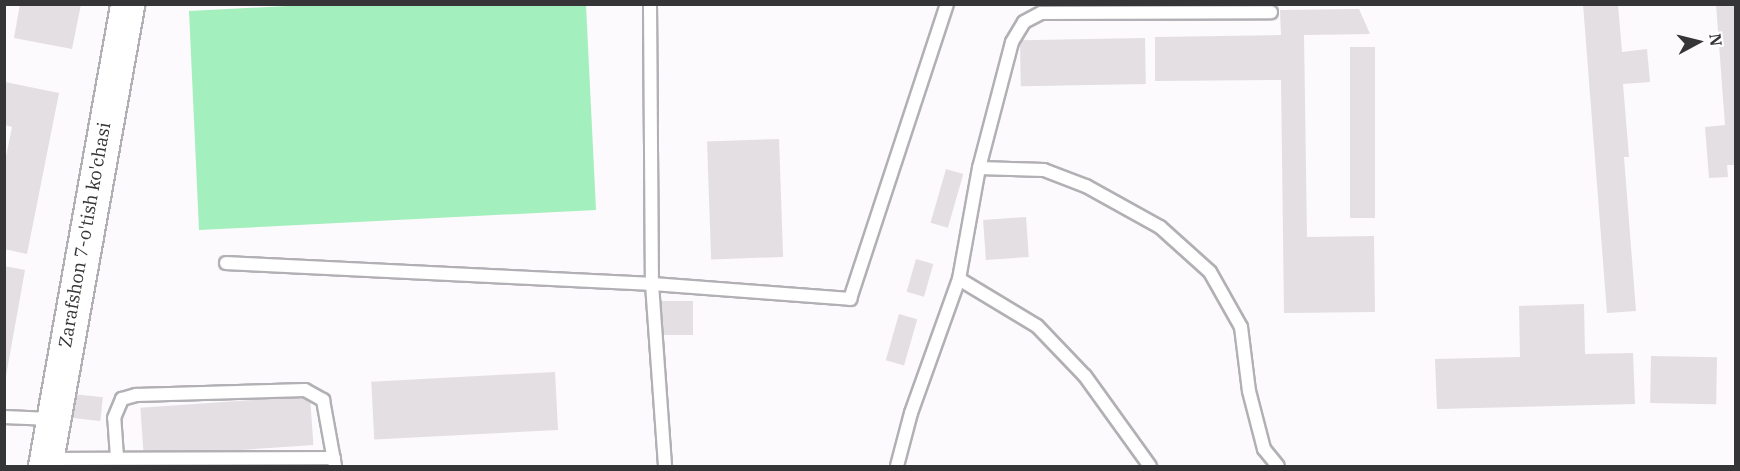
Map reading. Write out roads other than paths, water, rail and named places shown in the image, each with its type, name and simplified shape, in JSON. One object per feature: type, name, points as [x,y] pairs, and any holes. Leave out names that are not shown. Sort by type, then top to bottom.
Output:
[{"type":"street","name":"Zarafshon 7-o'tish ko'chasi","points":[[46,463],[51,419],[127,4]]},
{"type":"lane","points":[[650,4],[652,284],[665,466]]},
{"type":"lane","points":[[226,263],[652,284],[850,299],[947,4]]},
{"type":"lane","points":[[897,466],[911,413],[959,279],[979,168],[1012,42],[1023,22],[1041,14],[1271,12]]},
{"type":"lane","points":[[979,168],[1044,170],[1086,186],[1160,227],[1210,272],[1241,327],[1249,391],[1264,449],[1278,466]]},
{"type":"lane","points":[[959,279],[1037,326],[1085,376],[1150,466]]},
{"type":"lane","points":[[46,463],[117,457],[334,462],[323,400],[305,390],[136,395],[122,399],[114,418],[117,457]]},
{"type":"lane","points":[[4,417],[51,419]]}]
